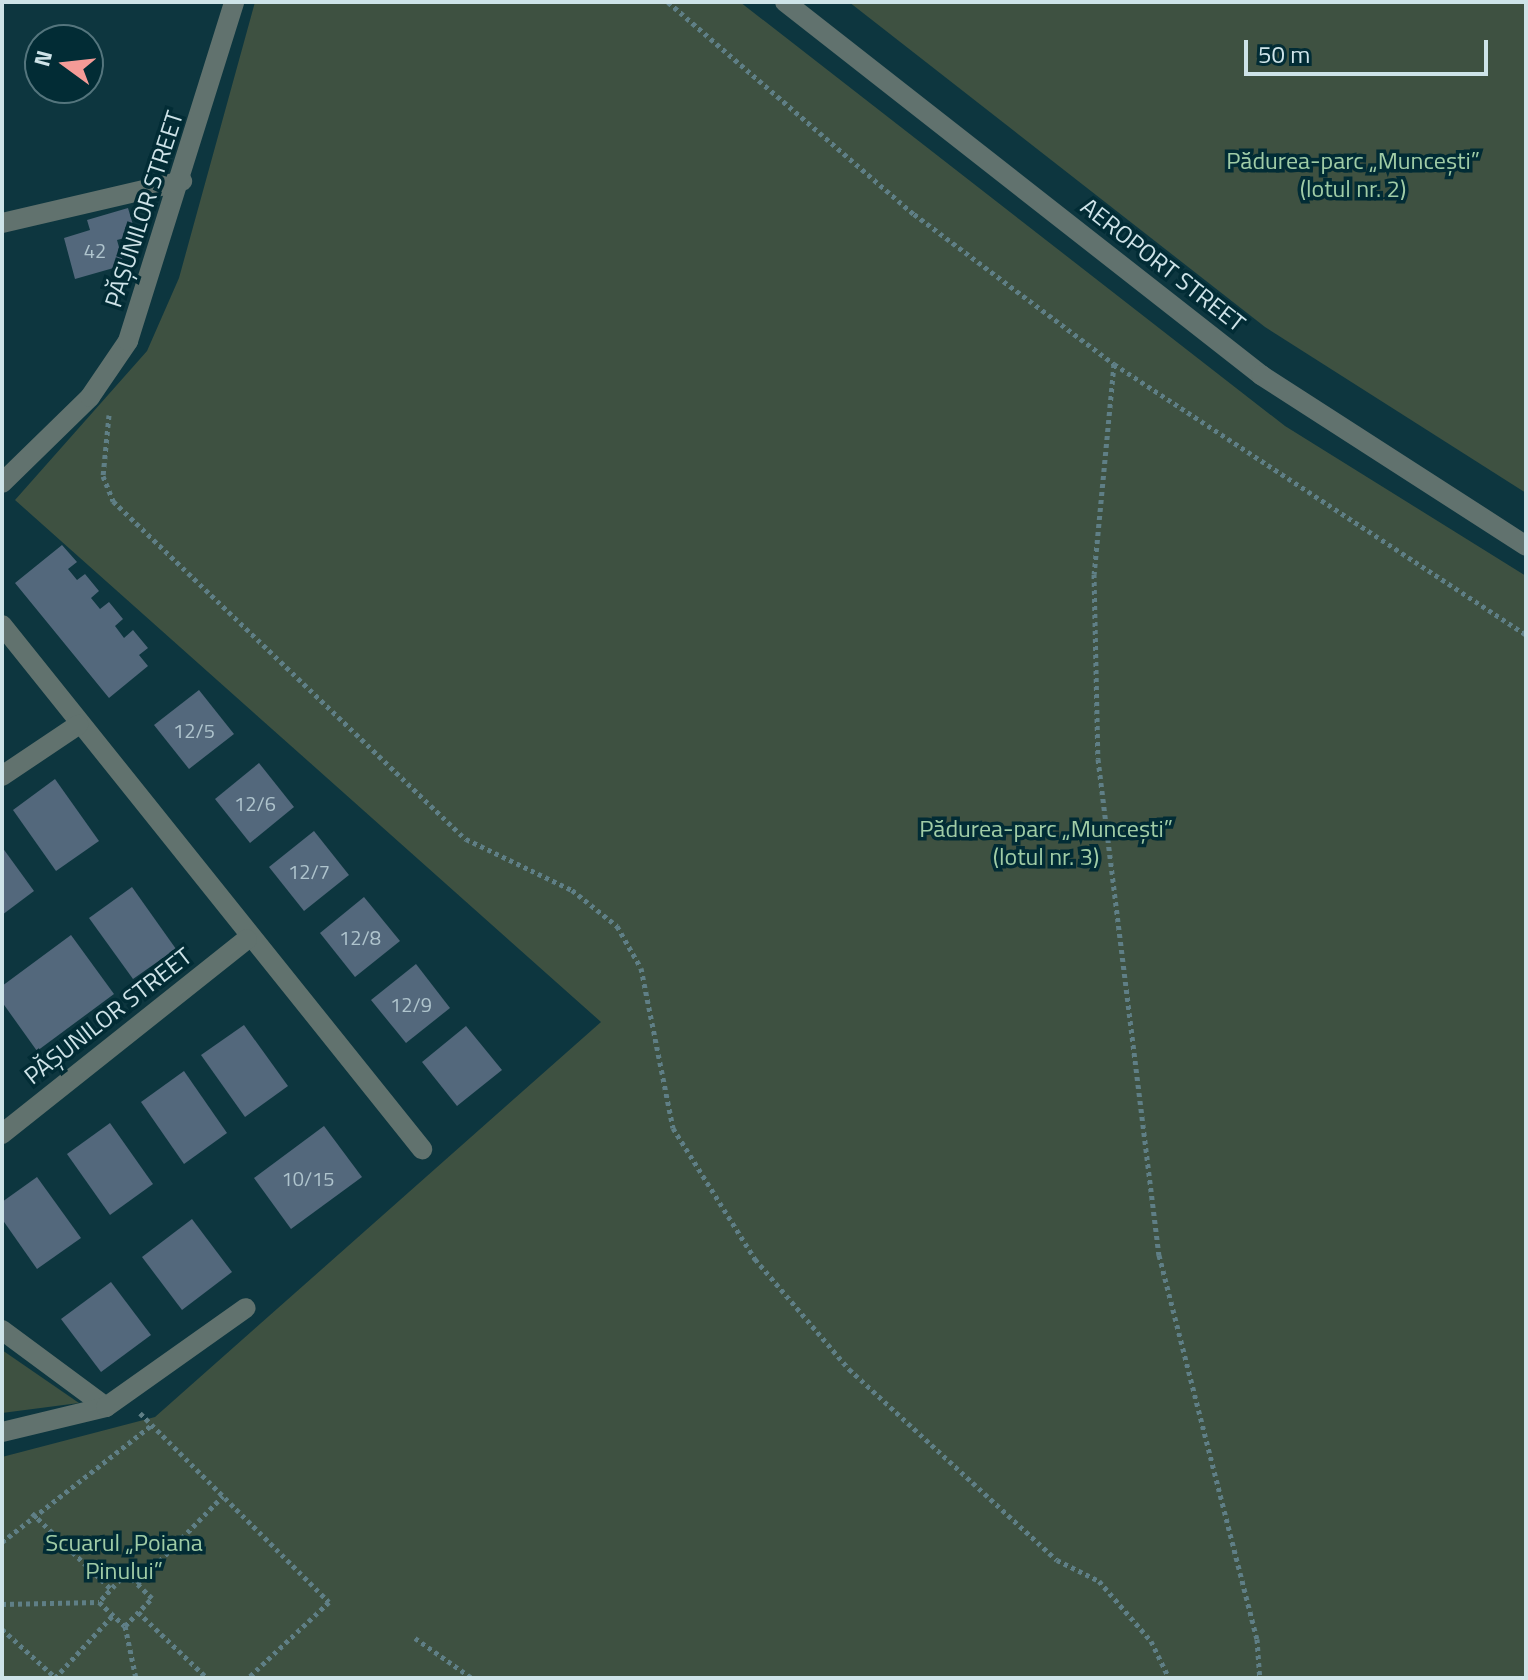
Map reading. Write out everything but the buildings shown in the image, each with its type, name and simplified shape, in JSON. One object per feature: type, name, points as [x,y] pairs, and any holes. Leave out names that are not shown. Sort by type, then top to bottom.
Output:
[{"type":"street","name":"PĂȘUNILOR STREET","points":[[2,483],[109,369],[145,302],[234,2]]},
{"type":"street","name":"AEROPORT STREET","points":[[785,2],[1261,375],[1526,546]]},
{"type":"street","points":[[2,223],[182,181]]},
{"type":"street","points":[[2,625],[247,939],[422,1149]]},
{"type":"street","points":[[2,776],[78,725]]},
{"type":"street","name":"PĂȘUNILOR STREET","points":[[2,1134],[247,939]]},
{"type":"street","points":[[2,1432],[114,1401],[246,1308]]},
{"type":"street","points":[[2,1330],[114,1401]]},
{"type":"path","points":[[668,2],[914,214],[1114,364],[1526,635]]},
{"type":"path","points":[[1114,364],[1094,574],[1098,759],[1159,1255],[1257,1639],[1260,1678]]},
{"type":"path","points":[[109,369],[103,476],[113,501],[466,839],[572,890],[617,926],[641,968],[658,1081],[673,1128],[755,1259],[849,1369],[1057,1560],[1099,1581],[1151,1641],[1169,1678]]},
{"type":"path","points":[[114,1401],[152,1425],[329,1602],[248,1678]]},
{"type":"path","points":[[2,1542],[32,1513],[152,1425]]},
{"type":"path","points":[[137,1584],[223,1496]]},
{"type":"path","points":[[32,1513],[111,1589]]},
{"type":"path","points":[[99,1602],[126,1573],[152,1598],[125,1626]]},
{"type":"path","points":[[2,1604],[99,1602],[125,1626],[136,1678]]},
{"type":"path","points":[[138,1612],[207,1678]]},
{"type":"path","points":[[2,1629],[55,1678],[113,1615]]},
{"type":"path","points":[[415,1638],[472,1678]]},
{"type":"green space","name":"Pădurea-parc „Muncești” (lotul nr. 3)","points":[[255,2],[740,2],[1285,426],[1526,576],[1526,1678],[2,1678],[2,1457],[155,1417],[601,1022],[15,500],[147,351],[179,278]]},
{"type":"green space","name":"Pădurea-parc „Muncești” (lotul nr. 2)","points":[[849,2],[1526,2],[1526,493],[1265,327]]},
{"type":"green space","points":[[2,1350],[79,1403],[2,1413]]},
{"type":"park label","name":"Scuarul „Poiana Pinului”","points":[[124,1557]]}]
